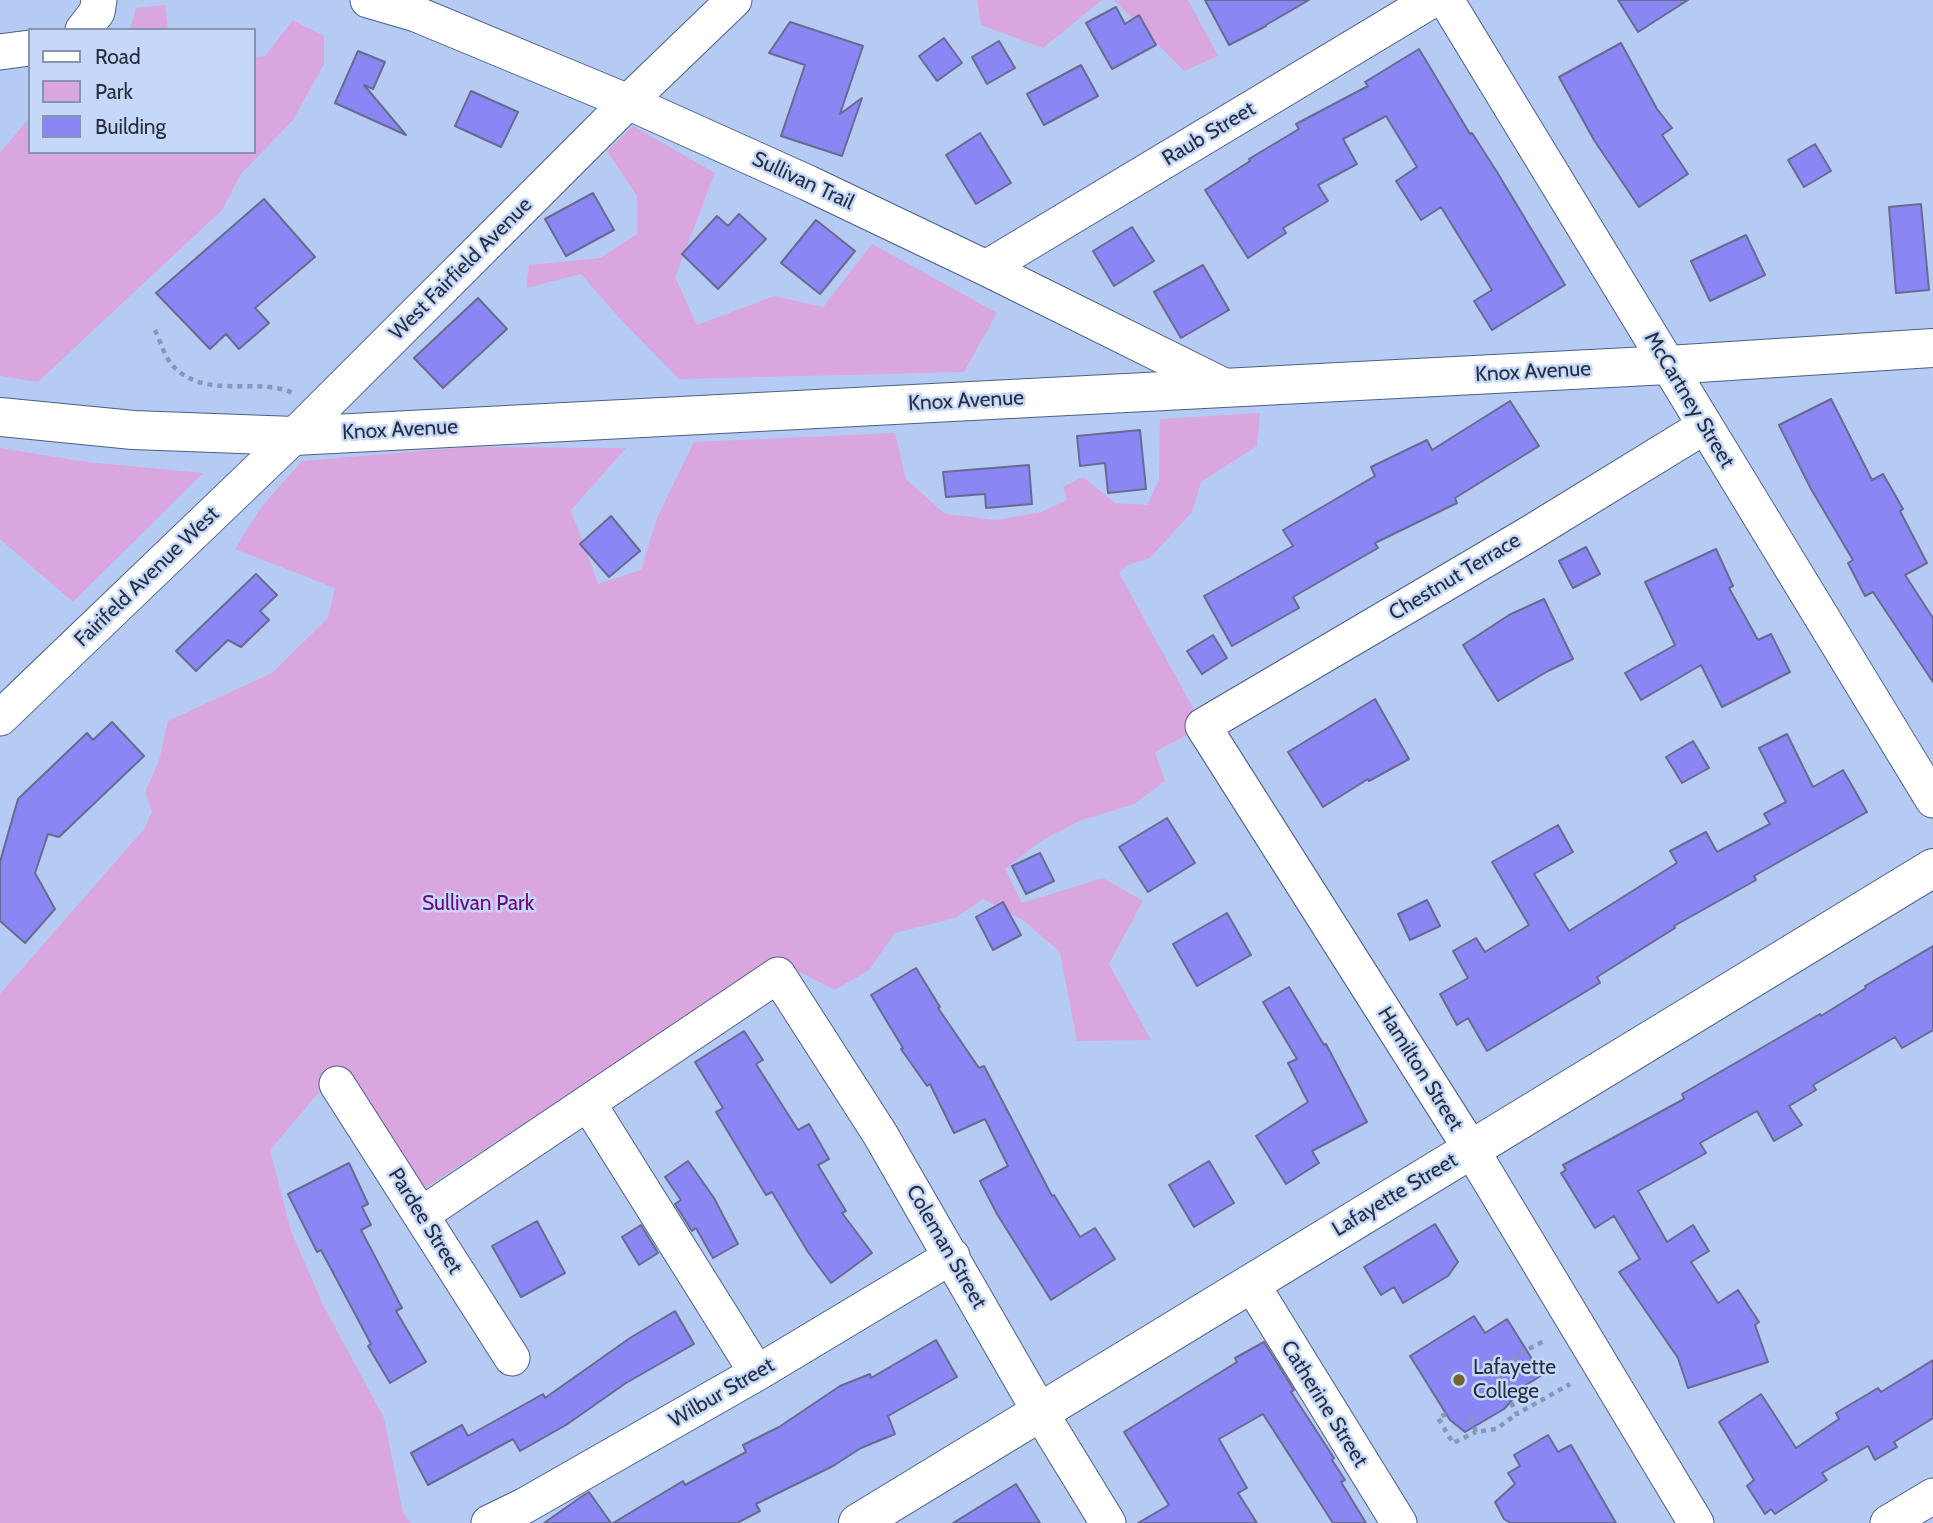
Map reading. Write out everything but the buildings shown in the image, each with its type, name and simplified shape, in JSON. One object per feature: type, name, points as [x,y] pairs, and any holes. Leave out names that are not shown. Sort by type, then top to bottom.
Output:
[{"type":"main road","name":"Knox Avenue","points":[[0,417],[133,430],[293,436],[1668,365],[1933,348]]},
{"type":"main road","name":"Lafayette Street","points":[[858,1523],[1933,868]]},
{"type":"street","points":[[85,28],[97,12],[99,0]]},
{"type":"street","name":"Sullivan Trail","points":[[368,0],[416,14],[628,102],[808,183],[1226,387]]},
{"type":"street","name":"West Fairfield Avenue","points":[[293,436],[734,0]]},
{"type":"street","name":"Raub Street","points":[[986,268],[1433,0]]},
{"type":"street","name":"McCartney Street","points":[[1446,0],[1933,800]]},
{"type":"street","points":[[0,52],[28,48]]},
{"type":"street","name":"Chestnut Terrace","points":[[1203,726],[1529,534],[1705,426]]},
{"type":"street","name":"Fairifeld Avenue West","points":[[0,718],[293,436]]},
{"type":"street","name":"Hamilton Street","points":[[1203,726],[1471,1149],[1696,1523]]},
{"type":"street","name":"Coleman Street","points":[[589,1103],[778,975],[880,1134],[1040,1412],[1108,1523]]},
{"type":"street","name":"Pardee Street","points":[[337,1084],[512,1358]]},
{"type":"street","points":[[421,1215],[589,1103],[757,1373]]},
{"type":"street","name":"Wilbur Street","points":[[489,1523],[529,1514],[952,1256]]},
{"type":"street","name":"Catherine Street","points":[[1251,1283],[1399,1523]]},
{"type":"street","points":[[1888,1523],[1933,1496]]},
{"type":"path","points":[[155,330],[172,365],[196,382],[227,387],[281,387],[324,406]]},
{"type":"path","points":[[1513,1360],[1517,1355],[1544,1341]]},
{"type":"path","points":[[1497,1376],[1517,1414]]},
{"type":"path","points":[[1446,1414],[1438,1418],[1453,1443],[1476,1432],[1496,1429],[1570,1384]]},
{"type":"path","points":[[1471,1418],[1476,1432]]},
{"type":"green space","points":[[977,0],[1102,0],[1043,48],[981,25]]},
{"type":"green space","points":[[1114,0],[1188,0],[1218,56],[1184,71]]},
{"type":"green space","points":[[165,5],[168,28],[131,28],[136,8]]},
{"type":"green space","points":[[293,20],[324,36],[324,64],[293,120],[241,174],[222,210],[38,382],[0,376],[0,153],[28,119],[28,154],[256,154],[256,57],[265,56]]},
{"type":"green space","points":[[633,126],[715,173],[675,277],[697,325],[774,296],[823,307],[872,244],[997,313],[964,372],[679,379],[581,274],[526,288],[529,265],[600,258],[637,234],[637,196],[607,151]]},
{"type":"green space","name":"Sullivan Park","points":[[1260,413],[1257,446],[1201,482],[1192,512],[1150,558],[1128,565],[1119,573],[1203,726],[1155,752],[1165,781],[1134,804],[1079,821],[1041,841],[1005,869],[1022,903],[1103,878],[1143,901],[1109,964],[1151,1040],[1077,1041],[1060,952],[1023,920],[983,899],[955,918],[895,933],[869,970],[835,990],[776,960],[419,1192],[339,1069],[270,1150],[291,1231],[323,1305],[384,1418],[403,1513],[411,1523],[0,1523],[0,994],[145,828],[152,811],[145,792],[159,761],[168,721],[272,673],[328,618],[335,588],[235,549],[262,506],[302,461],[469,447],[626,448],[571,510],[598,584],[641,570],[657,518],[694,442],[895,433],[906,479],[945,514],[997,520],[1041,512],[1067,500],[1063,487],[1083,477],[1115,503],[1147,505],[1159,480],[1160,419]]},
{"type":"green space","points":[[0,448],[87,462],[203,473],[73,602],[0,539]]},
{"type":"place","name":"Lafayette College","points":[[1459,1380]]}]
